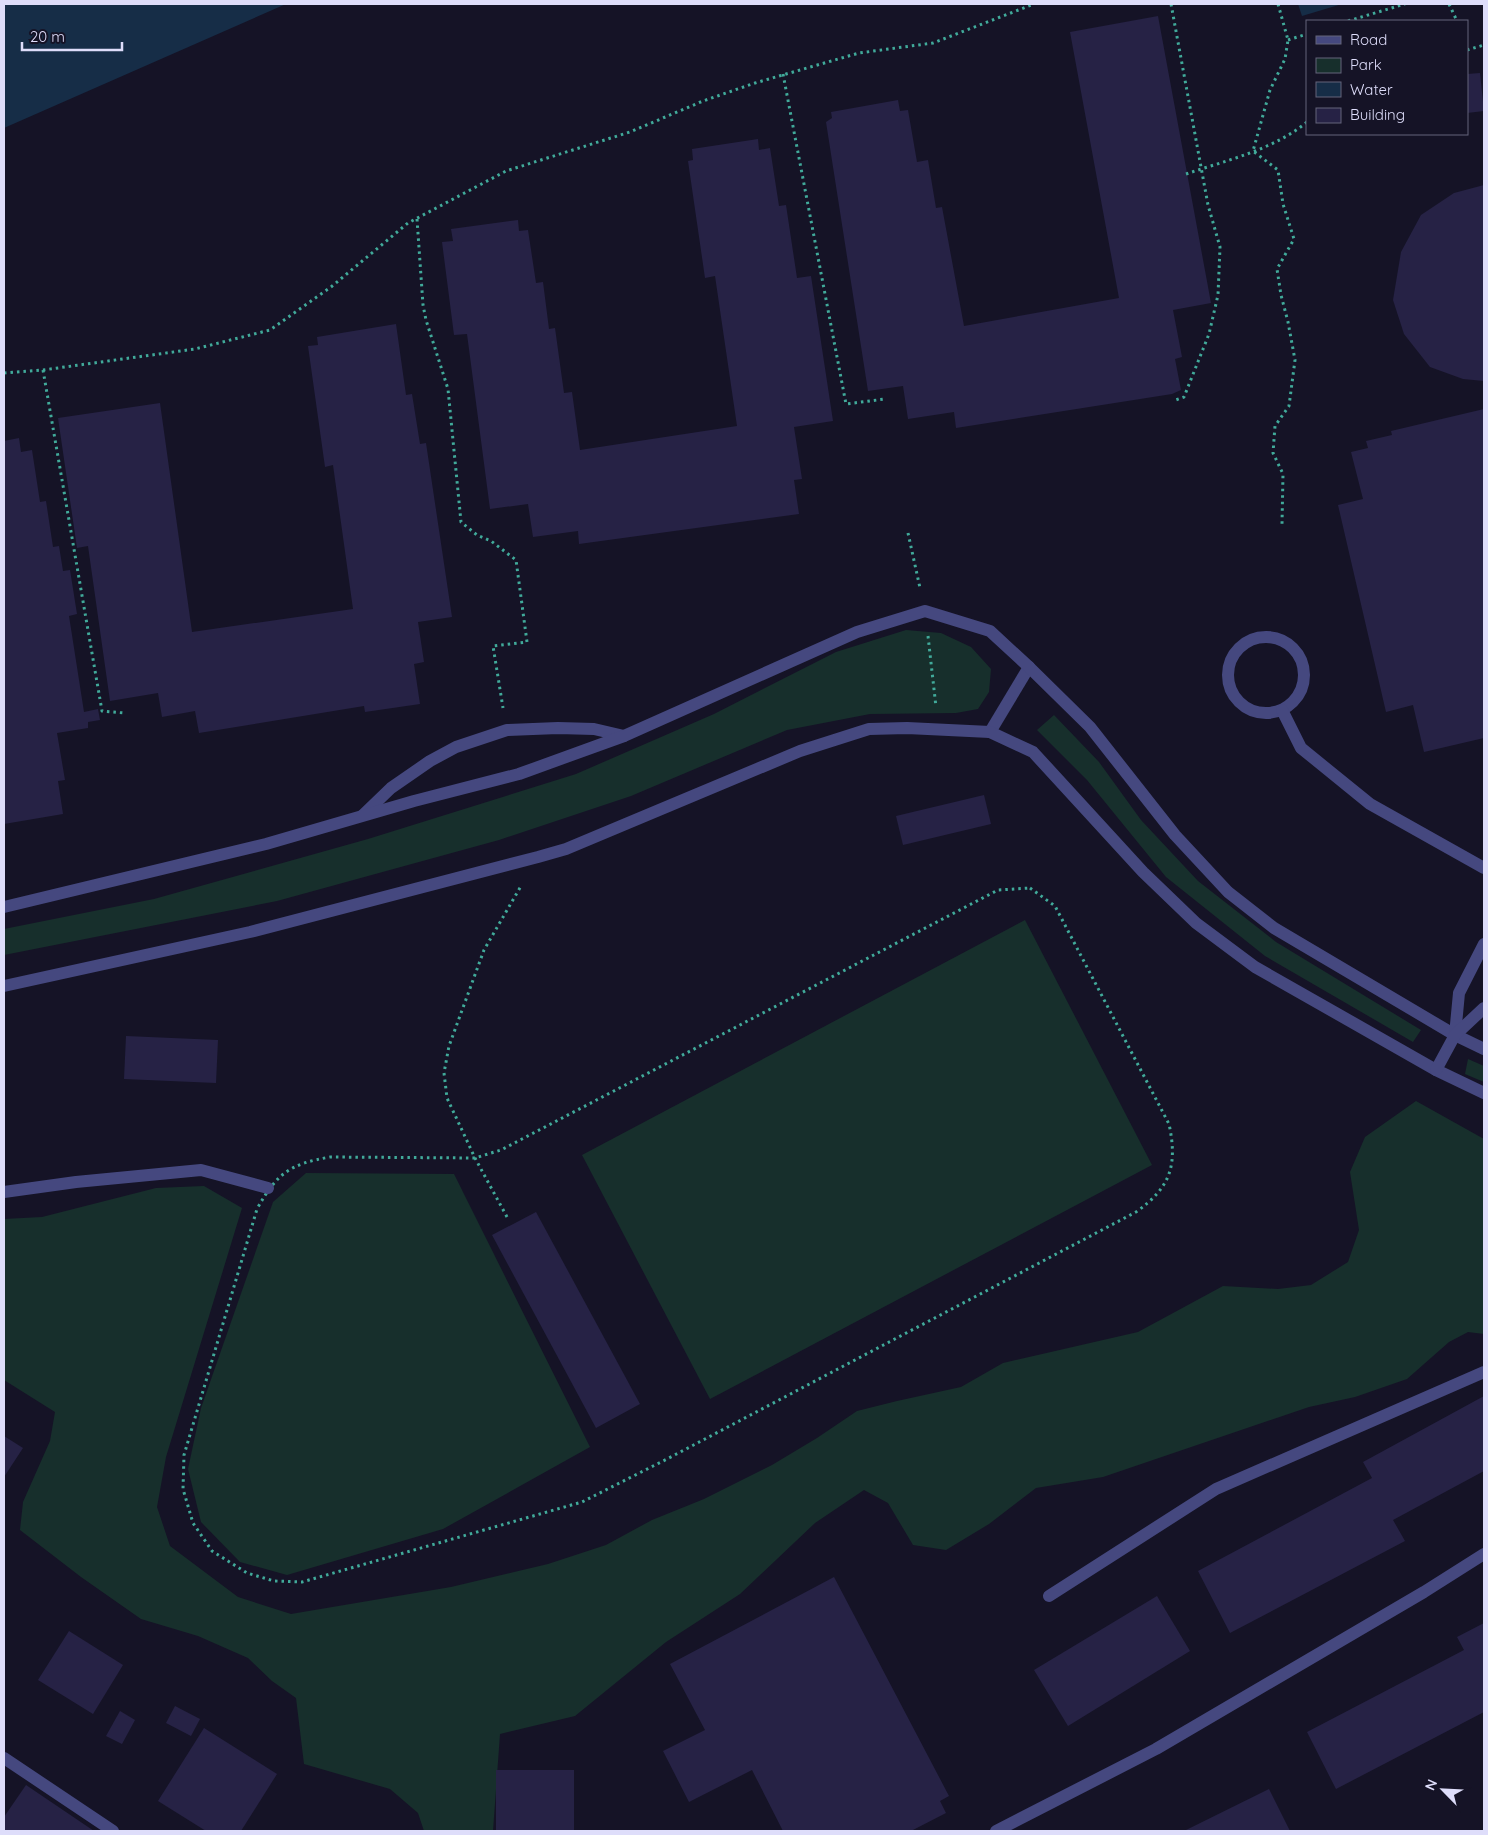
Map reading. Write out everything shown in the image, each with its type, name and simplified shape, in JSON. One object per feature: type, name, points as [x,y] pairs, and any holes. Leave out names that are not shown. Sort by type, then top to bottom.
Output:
[{"type":"lane","points":[[4,907],[266,844],[519,774],[624,736],[857,632],[925,611],[990,631],[1029,667],[1090,727],[1175,835],[1228,892],[1274,928],[1455,1035],[1484,1049]]},
{"type":"lane","points":[[1263,637],[1274,638],[1286,643],[1300,658],[1303,671],[1301,689],[1294,701],[1282,710],[1268,713],[1248,709],[1238,701],[1230,688],[1228,676],[1230,663],[1241,646],[1250,640],[1263,637]]},
{"type":"lane","points":[[990,732],[1029,667]]},
{"type":"lane","points":[[1282,710],[1301,748],[1370,804],[1484,868]]},
{"type":"lane","points":[[4,986],[250,932],[566,849],[800,751],[869,729],[907,728],[990,732],[1033,752],[1143,872],[1196,923],[1255,967],[1436,1070],[1484,1093]]},
{"type":"lane","points":[[361,817],[390,788],[430,761],[456,747],[507,730],[594,729],[624,736]]},
{"type":"lane","points":[[1455,1035],[1459,993],[1484,944]]},
{"type":"lane","points":[[1436,1070],[1455,1035],[1484,1008]]},
{"type":"lane","points":[[4,1192],[76,1182],[201,1170],[268,1188]]},
{"type":"lane","points":[[1049,1596],[1216,1489],[1484,1372]]},
{"type":"lane","points":[[996,1831],[1156,1749],[1424,1592],[1484,1554]]},
{"type":"lane","points":[[4,1758],[113,1831]]},
{"type":"path","points":[[4,373],[43,370],[195,349],[270,330],[332,287],[408,223],[506,171],[630,132],[703,101],[783,74],[859,53],[933,43],[1034,4]]},
{"type":"path","points":[[1171,4],[1208,205],[1220,248],[1218,294],[1209,334],[1184,397],[1173,401]]},
{"type":"path","points":[[1253,151],[1270,90],[1285,59],[1288,40],[1278,4]]},
{"type":"path","points":[[1351,20],[1405,4]]},
{"type":"path","points":[[1450,4],[1457,20]]},
{"type":"path","points":[[1288,40],[1306,34]]},
{"type":"path","points":[[1468,49],[1484,46]]},
{"type":"path","points":[[783,74],[846,404],[885,399]]},
{"type":"path","points":[[1186,174],[1253,151],[1292,134],[1306,123]]},
{"type":"path","points":[[1253,151],[1278,170],[1283,204],[1294,239],[1277,269],[1295,360],[1289,406],[1275,426],[1274,435],[1273,453],[1283,474],[1282,524]]},
{"type":"path","points":[[417,219],[423,305],[448,389],[461,522],[477,534],[492,541],[516,560],[527,642],[493,646],[502,698]]},
{"type":"path","points":[[43,370],[102,711],[124,714]]},
{"type":"path","points":[[507,1217],[475,1158],[447,1098],[444,1073],[449,1046],[484,950],[538,857]]},
{"type":"path","points":[[1030,888],[1055,906],[1169,1124],[1174,1144],[1172,1165],[1164,1184],[1152,1200],[1136,1212],[582,1502],[302,1582],[274,1581],[247,1573],[212,1551],[193,1523],[183,1490],[184,1455],[257,1208],[268,1188],[285,1172],[307,1161],[330,1157],[475,1158],[501,1150],[998,890],[1030,888]]},
{"type":"green space","points":[[906,630],[941,633],[971,647],[991,669],[989,692],[978,709],[956,713],[870,714],[787,730],[631,796],[499,840],[277,901],[4,955],[4,929],[154,899],[368,839],[576,774],[714,714],[836,652]]},
{"type":"green space","points":[[1054,715],[1099,762],[1141,820],[1198,881],[1276,942],[1421,1030],[1413,1042],[1265,956],[1166,877],[1087,780],[1037,730]]},
{"type":"green space","points":[[1025,920],[1152,1165],[710,1399],[582,1155]]},
{"type":"green space","points":[[1468,1059],[1484,1066],[1484,1082],[1465,1074]]},
{"type":"green space","points":[[1416,1101],[1484,1139],[1484,1334],[1468,1332],[1449,1342],[1407,1379],[1355,1397],[1309,1407],[1103,1477],[1036,1488],[989,1524],[946,1550],[913,1545],[888,1503],[864,1490],[815,1523],[740,1594],[666,1642],[575,1716],[500,1734],[493,1831],[424,1831],[418,1813],[390,1789],[304,1764],[296,1698],[272,1681],[248,1658],[198,1636],[141,1619],[81,1577],[20,1530],[23,1502],[50,1441],[55,1412],[4,1380],[4,1219],[42,1217],[156,1188],[204,1186],[242,1208],[166,1457],[157,1507],[170,1546],[238,1597],[291,1614],[451,1587],[548,1564],[606,1545],[652,1520],[704,1499],[772,1465],[857,1411],[961,1387],[1003,1363],[1138,1332],[1223,1286],[1278,1289],[1311,1285],[1348,1262],[1359,1230],[1350,1172],[1365,1137]]},
{"type":"green space","points":[[306,1173],[454,1174],[590,1447],[443,1529],[287,1575],[240,1562],[201,1522],[188,1469],[201,1408],[273,1202]]},
{"type":"water","points":[[4,4],[286,4],[4,128]]},
{"type":"water","points":[[1298,4],[1342,4],[1302,16]]},
{"type":"building","points":[[1158,16],[1211,303],[1173,310],[1182,357],[1175,359],[1181,390],[1172,394],[956,428],[954,412],[908,419],[903,386],[868,391],[826,122],[832,118],[831,112],[898,100],[900,111],[908,110],[917,162],[928,160],[936,208],[942,207],[964,326],[1119,298],[1070,32]]},
{"type":"building","points":[[1480,73],[1484,111],[1468,113],[1468,74]]},
{"type":"building","points":[[758,139],[759,150],[770,148],[779,206],[786,205],[797,278],[811,276],[833,421],[794,427],[802,479],[794,480],[799,514],[579,544],[578,531],[533,537],[528,504],[490,509],[467,334],[454,335],[442,242],[453,241],[451,229],[518,220],[519,231],[528,230],[536,283],[543,282],[549,329],[555,328],[564,393],[572,392],[580,450],[737,426],[715,276],[705,278],[688,161],[693,160],[692,149]]},
{"type":"building","points":[[1484,185],[1484,381],[1463,379],[1430,367],[1404,334],[1393,300],[1401,252],[1421,215],[1454,193]]},
{"type":"building","points":[[396,324],[406,395],[412,394],[420,444],[426,443],[452,617],[418,622],[424,662],[414,664],[420,704],[365,712],[364,706],[199,733],[195,711],[162,717],[158,693],[110,701],[88,546],[77,548],[58,418],[160,403],[192,632],[353,609],[333,465],[325,467],[308,346],[318,345],[317,337]]},
{"type":"building","points":[[1484,409],[1484,738],[1424,752],[1413,705],[1386,712],[1338,505],[1363,499],[1351,452],[1368,448],[1366,441],[1392,435],[1391,431]]},
{"type":"building","points":[[19,438],[21,452],[32,450],[40,502],[46,501],[53,547],[59,546],[63,571],[70,570],[77,614],[69,616],[84,712],[98,709],[100,720],[88,722],[88,728],[57,733],[65,780],[58,781],[63,814],[4,824],[4,441]]},
{"type":"building","points":[[984,795],[991,824],[903,845],[896,816]]},
{"type":"building","points":[[126,1036],[218,1040],[216,1083],[124,1079]]},
{"type":"building","points":[[536,1212],[640,1404],[596,1428],[492,1235]]},
{"type":"building","points":[[1484,1396],[1484,1471],[1393,1520],[1405,1541],[1230,1633],[1198,1571],[1372,1478],[1363,1462]]},
{"type":"building","points":[[4,1436],[23,1448],[4,1477]]},
{"type":"building","points":[[834,1577],[949,1796],[940,1801],[946,1813],[911,1831],[783,1831],[752,1770],[689,1802],[663,1751],[705,1730],[670,1664]]},
{"type":"building","points":[[1157,1596],[1190,1651],[1068,1726],[1034,1670]]},
{"type":"building","points":[[1484,1623],[1484,1712],[1336,1789],[1307,1732],[1464,1650],[1457,1637]]},
{"type":"building","points":[[69,1631],[123,1665],[93,1714],[38,1680]]},
{"type":"building","points":[[175,1706],[200,1719],[191,1736],[166,1723]]},
{"type":"building","points":[[120,1711],[135,1720],[122,1744],[106,1736]]},
{"type":"building","points":[[204,1728],[277,1774],[241,1831],[206,1831],[158,1801]]},
{"type":"building","points":[[496,1770],[574,1770],[574,1831],[496,1831]]},
{"type":"building","points":[[26,1785],[94,1831],[4,1831],[4,1817]]},
{"type":"building","points":[[1269,1789],[1290,1831],[1184,1831]]}]
